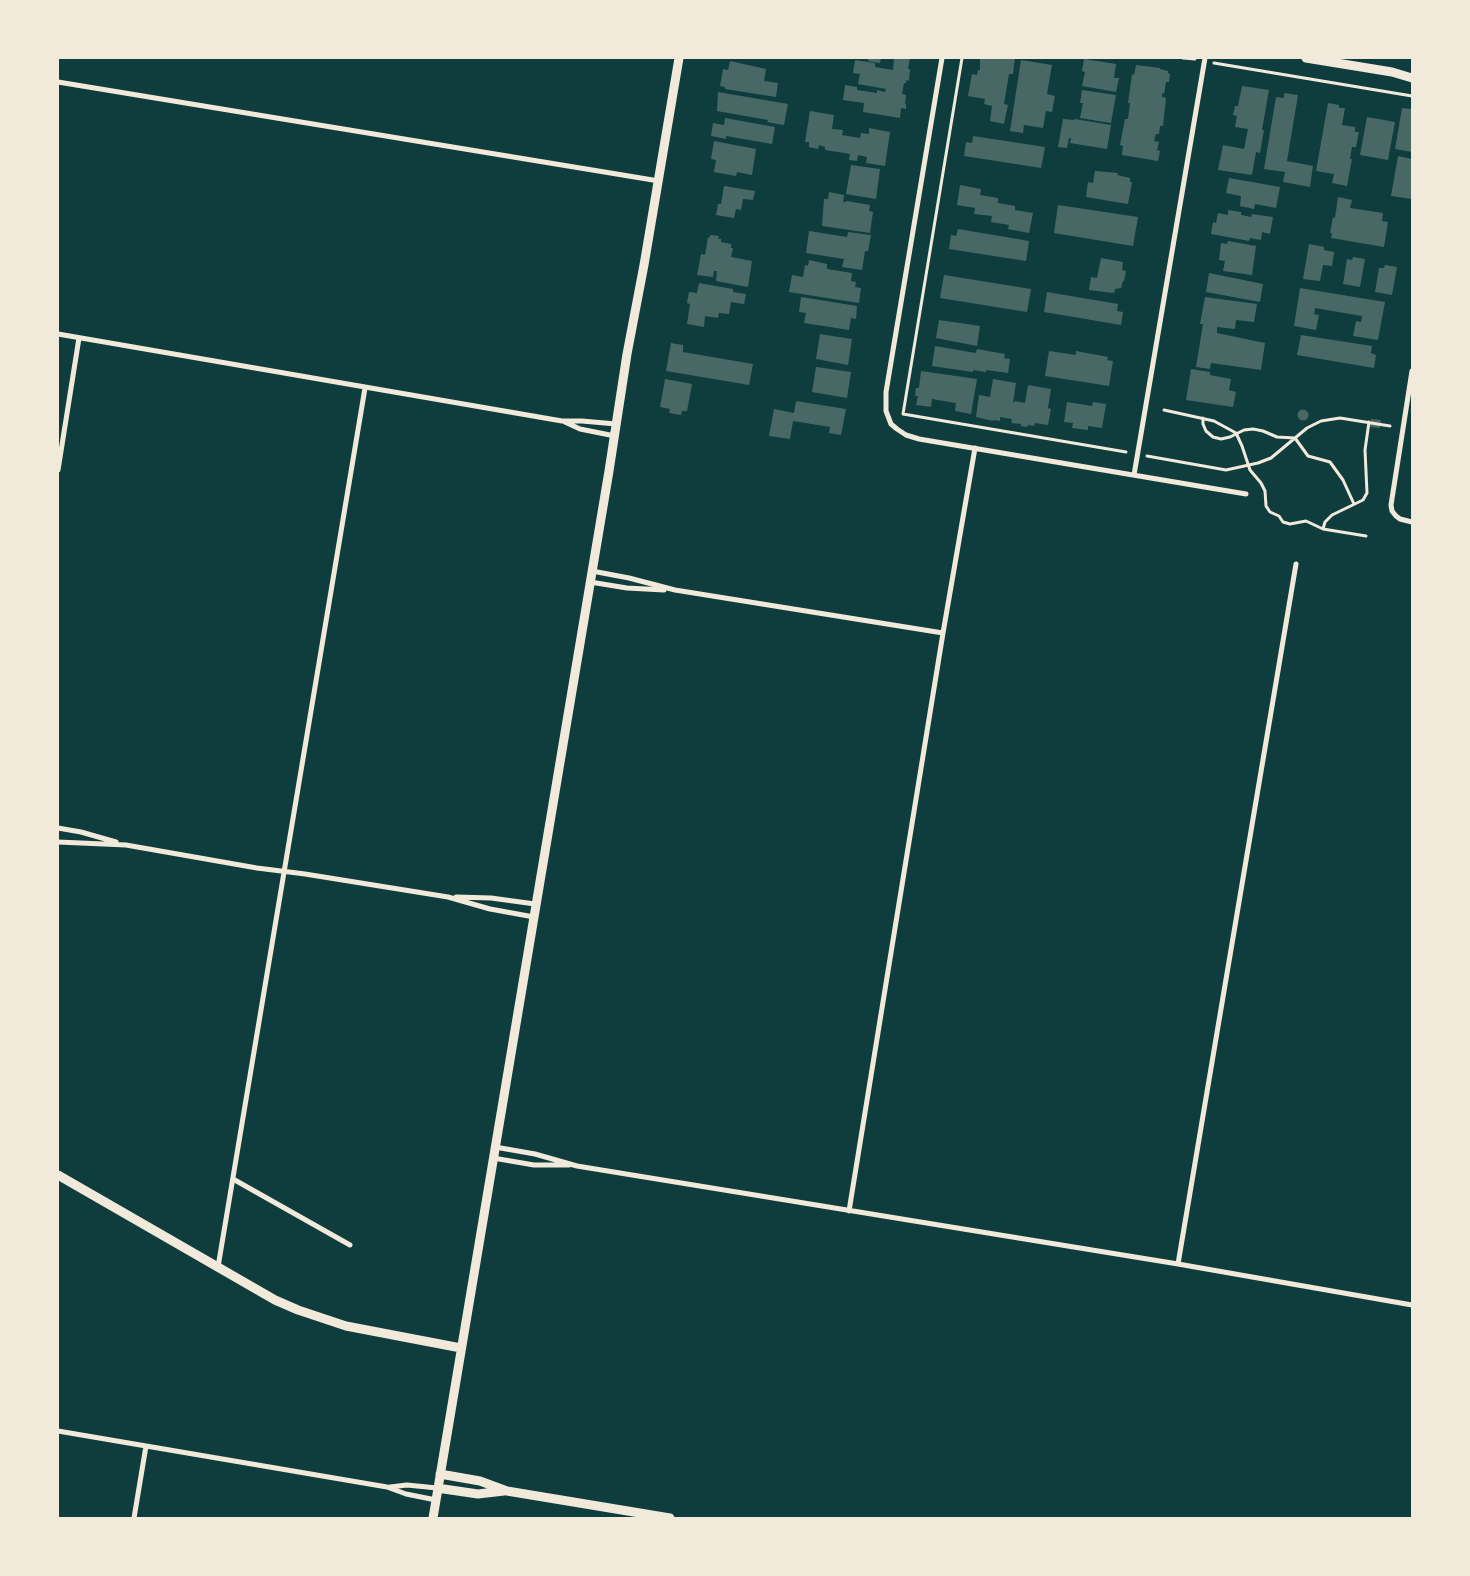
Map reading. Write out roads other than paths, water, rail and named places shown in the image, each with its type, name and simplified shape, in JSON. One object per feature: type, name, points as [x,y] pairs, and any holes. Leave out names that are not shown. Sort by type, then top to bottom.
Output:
[{"type":"street","points":[[432,1518],[627,354],[659,181],[679,58]]},
{"type":"street","points":[[942,58],[886,392],[886,412],[891,424],[912,437],[1246,494]]},
{"type":"street","points":[[1306,58],[1392,72],[1412,73]]},
{"type":"street","points":[[1134,475],[1204,59]]},
{"type":"street","points":[[1392,72],[1412,78]]},
{"type":"street","points":[[58,82],[659,181]]},
{"type":"street","points":[[58,334],[562,421],[582,420],[616,424]]},
{"type":"street","points":[[58,470],[79,338]]},
{"type":"street","points":[[1412,371],[1392,496],[1392,511],[1400,519],[1412,522]]},
{"type":"street","points":[[218,1267],[365,388]]},
{"type":"street","points":[[562,421],[580,429],[614,436]]},
{"type":"street","points":[[848,1210],[942,632],[975,448]]},
{"type":"street","points":[[1178,1264],[1296,564]]},
{"type":"street","points":[[592,571],[675,590],[942,632]]},
{"type":"street","points":[[590,582],[627,588],[675,590]]},
{"type":"street","points":[[58,828],[81,832],[126,845],[448,897],[490,909],[534,917]]},
{"type":"street","points":[[58,842],[126,845]]},
{"type":"street","points":[[448,897],[491,898],[536,904]]},
{"type":"street","points":[[495,1147],[536,1154],[577,1166],[1178,1264],[1412,1305]]},
{"type":"street","points":[[493,1158],[534,1165],[577,1166]]},
{"type":"street","points":[[58,1175],[275,1300],[321,1319],[346,1326],[461,1348]]},
{"type":"street","points":[[233,1179],[350,1245]]},
{"type":"street","points":[[58,1431],[387,1487],[406,1494],[436,1500]]},
{"type":"street","points":[[134,1518],[146,1446]]},
{"type":"street","points":[[440,1474],[480,1481],[507,1491],[670,1518]]},
{"type":"street","points":[[387,1487],[438,1488],[478,1494],[507,1491]]}]
